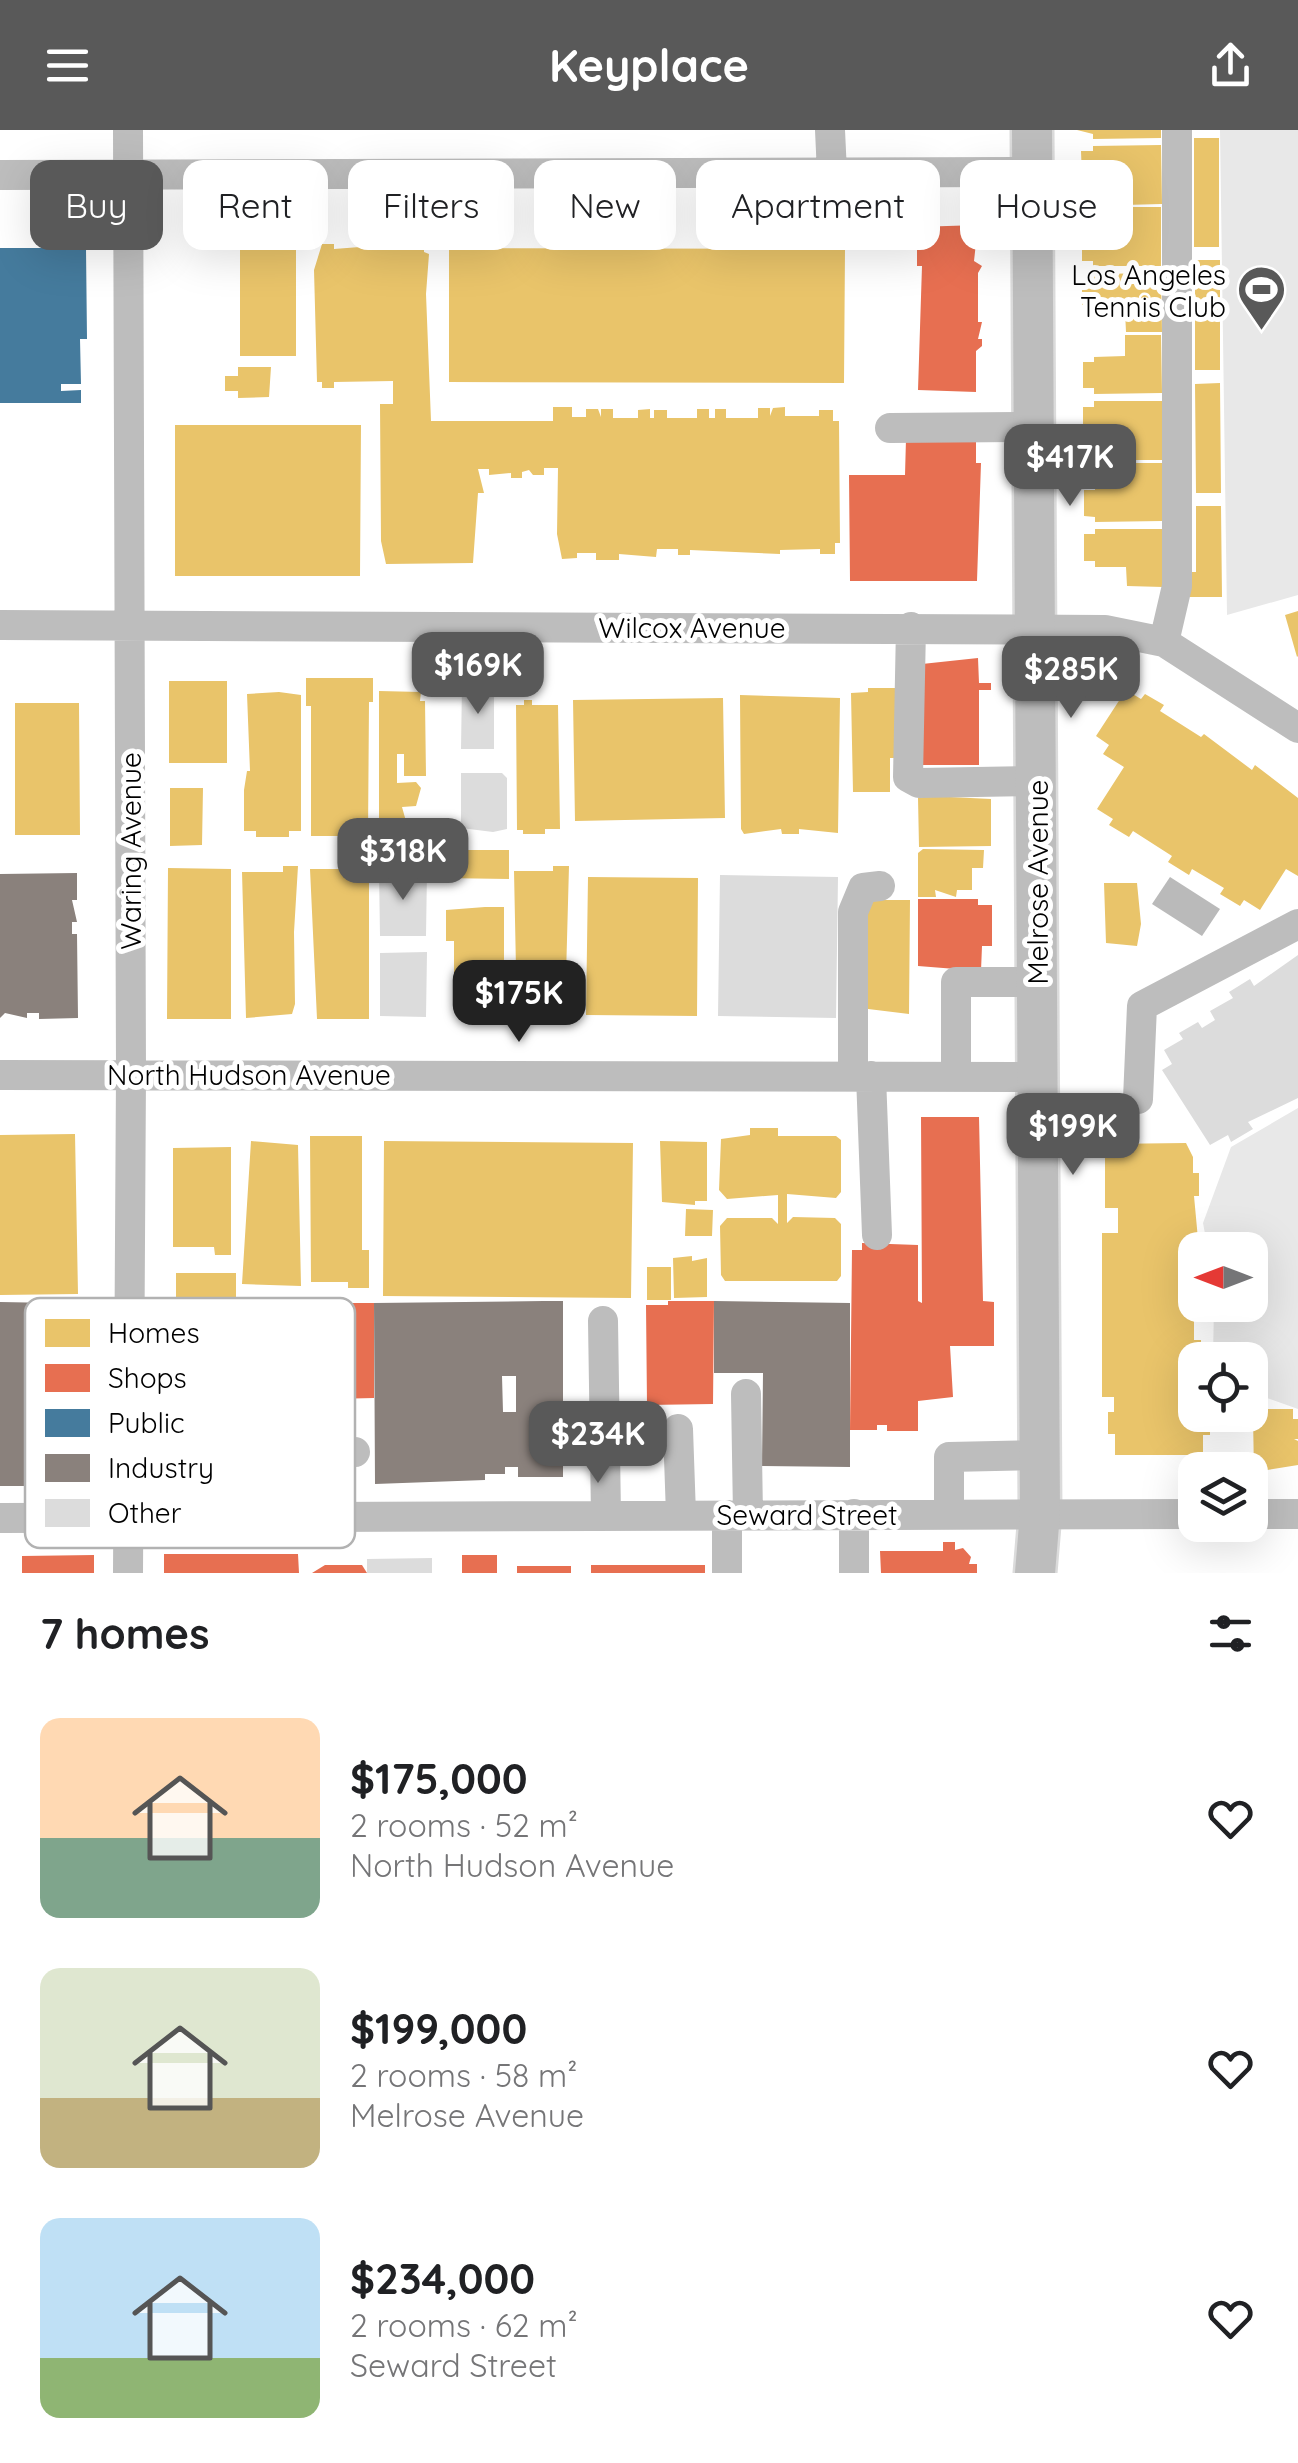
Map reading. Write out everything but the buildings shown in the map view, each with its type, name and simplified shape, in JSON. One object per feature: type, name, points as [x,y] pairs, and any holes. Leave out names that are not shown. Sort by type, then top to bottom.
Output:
[{"type":"main road","name":"Melrose Avenue","points":[[1032,130],[1032,160]]},
{"type":"main road","name":"Melrose Avenue","points":[[1033,250],[1040,1513],[1035,1573]]},
{"type":"street","name":"Waring Avenue","points":[[127,160],[128,130]]},
{"type":"street","points":[[830,130],[831,160]]},
{"type":"street","points":[[1164,642],[1177,586],[1177,130]]},
{"type":"street","points":[[163,176],[696,174]]},
{"type":"street","points":[[0,175],[30,175]]},
{"type":"street","name":"Waring Avenue","points":[[127,250],[129,1298]]},
{"type":"street","points":[[890,428],[1034,427]]},
{"type":"street","name":"Wilcox Avenue","points":[[0,625],[1105,630],[1164,642],[1298,728]]},
{"type":"street","points":[[910,627],[908,777],[919,783],[1037,781]]},
{"type":"street","points":[[878,1235],[862,1076],[853,912],[863,888],[880,886]]},
{"type":"street","points":[[1138,1099],[1142,1006],[1298,924]]},
{"type":"street","points":[[956,1076],[956,982],[1038,982]]},
{"type":"street","name":"North Hudson Avenue","points":[[0,1075],[1038,1077]]},
{"type":"street","points":[[602,1321],[606,1516]]},
{"type":"street","points":[[727,1573],[738,1515],[746,1394]]},
{"type":"street","points":[[678,1429],[681,1515]]},
{"type":"street","points":[[949,1514],[949,1457],[1039,1455]]},
{"type":"street","points":[[854,1514],[854,1573]]},
{"type":"street","name":"Seward Street","points":[[355,1517],[1178,1514]]},
{"type":"street","points":[[1268,1514],[1298,1514]]},
{"type":"street","name":"Waring Avenue","points":[[128,1548],[128,1573]]},
{"type":"shaded area","name":"Los Angeles Tennis Club","points":[[1220,130],[1298,130],[1298,595],[1227,615]]},
{"type":"shaded area","points":[[1170,877],[1220,909],[1202,936],[1152,904]]},
{"type":"shaded area","points":[[1298,1108],[1298,1409],[1268,1398],[1268,1342],[1213,1342],[1214,1322],[1268,1322],[1268,1232],[1205,1232],[1203,1223],[1231,1147]]},
{"type":"place","name":"Los Angeles Tennis Club","points":[[1261,332]]}]
